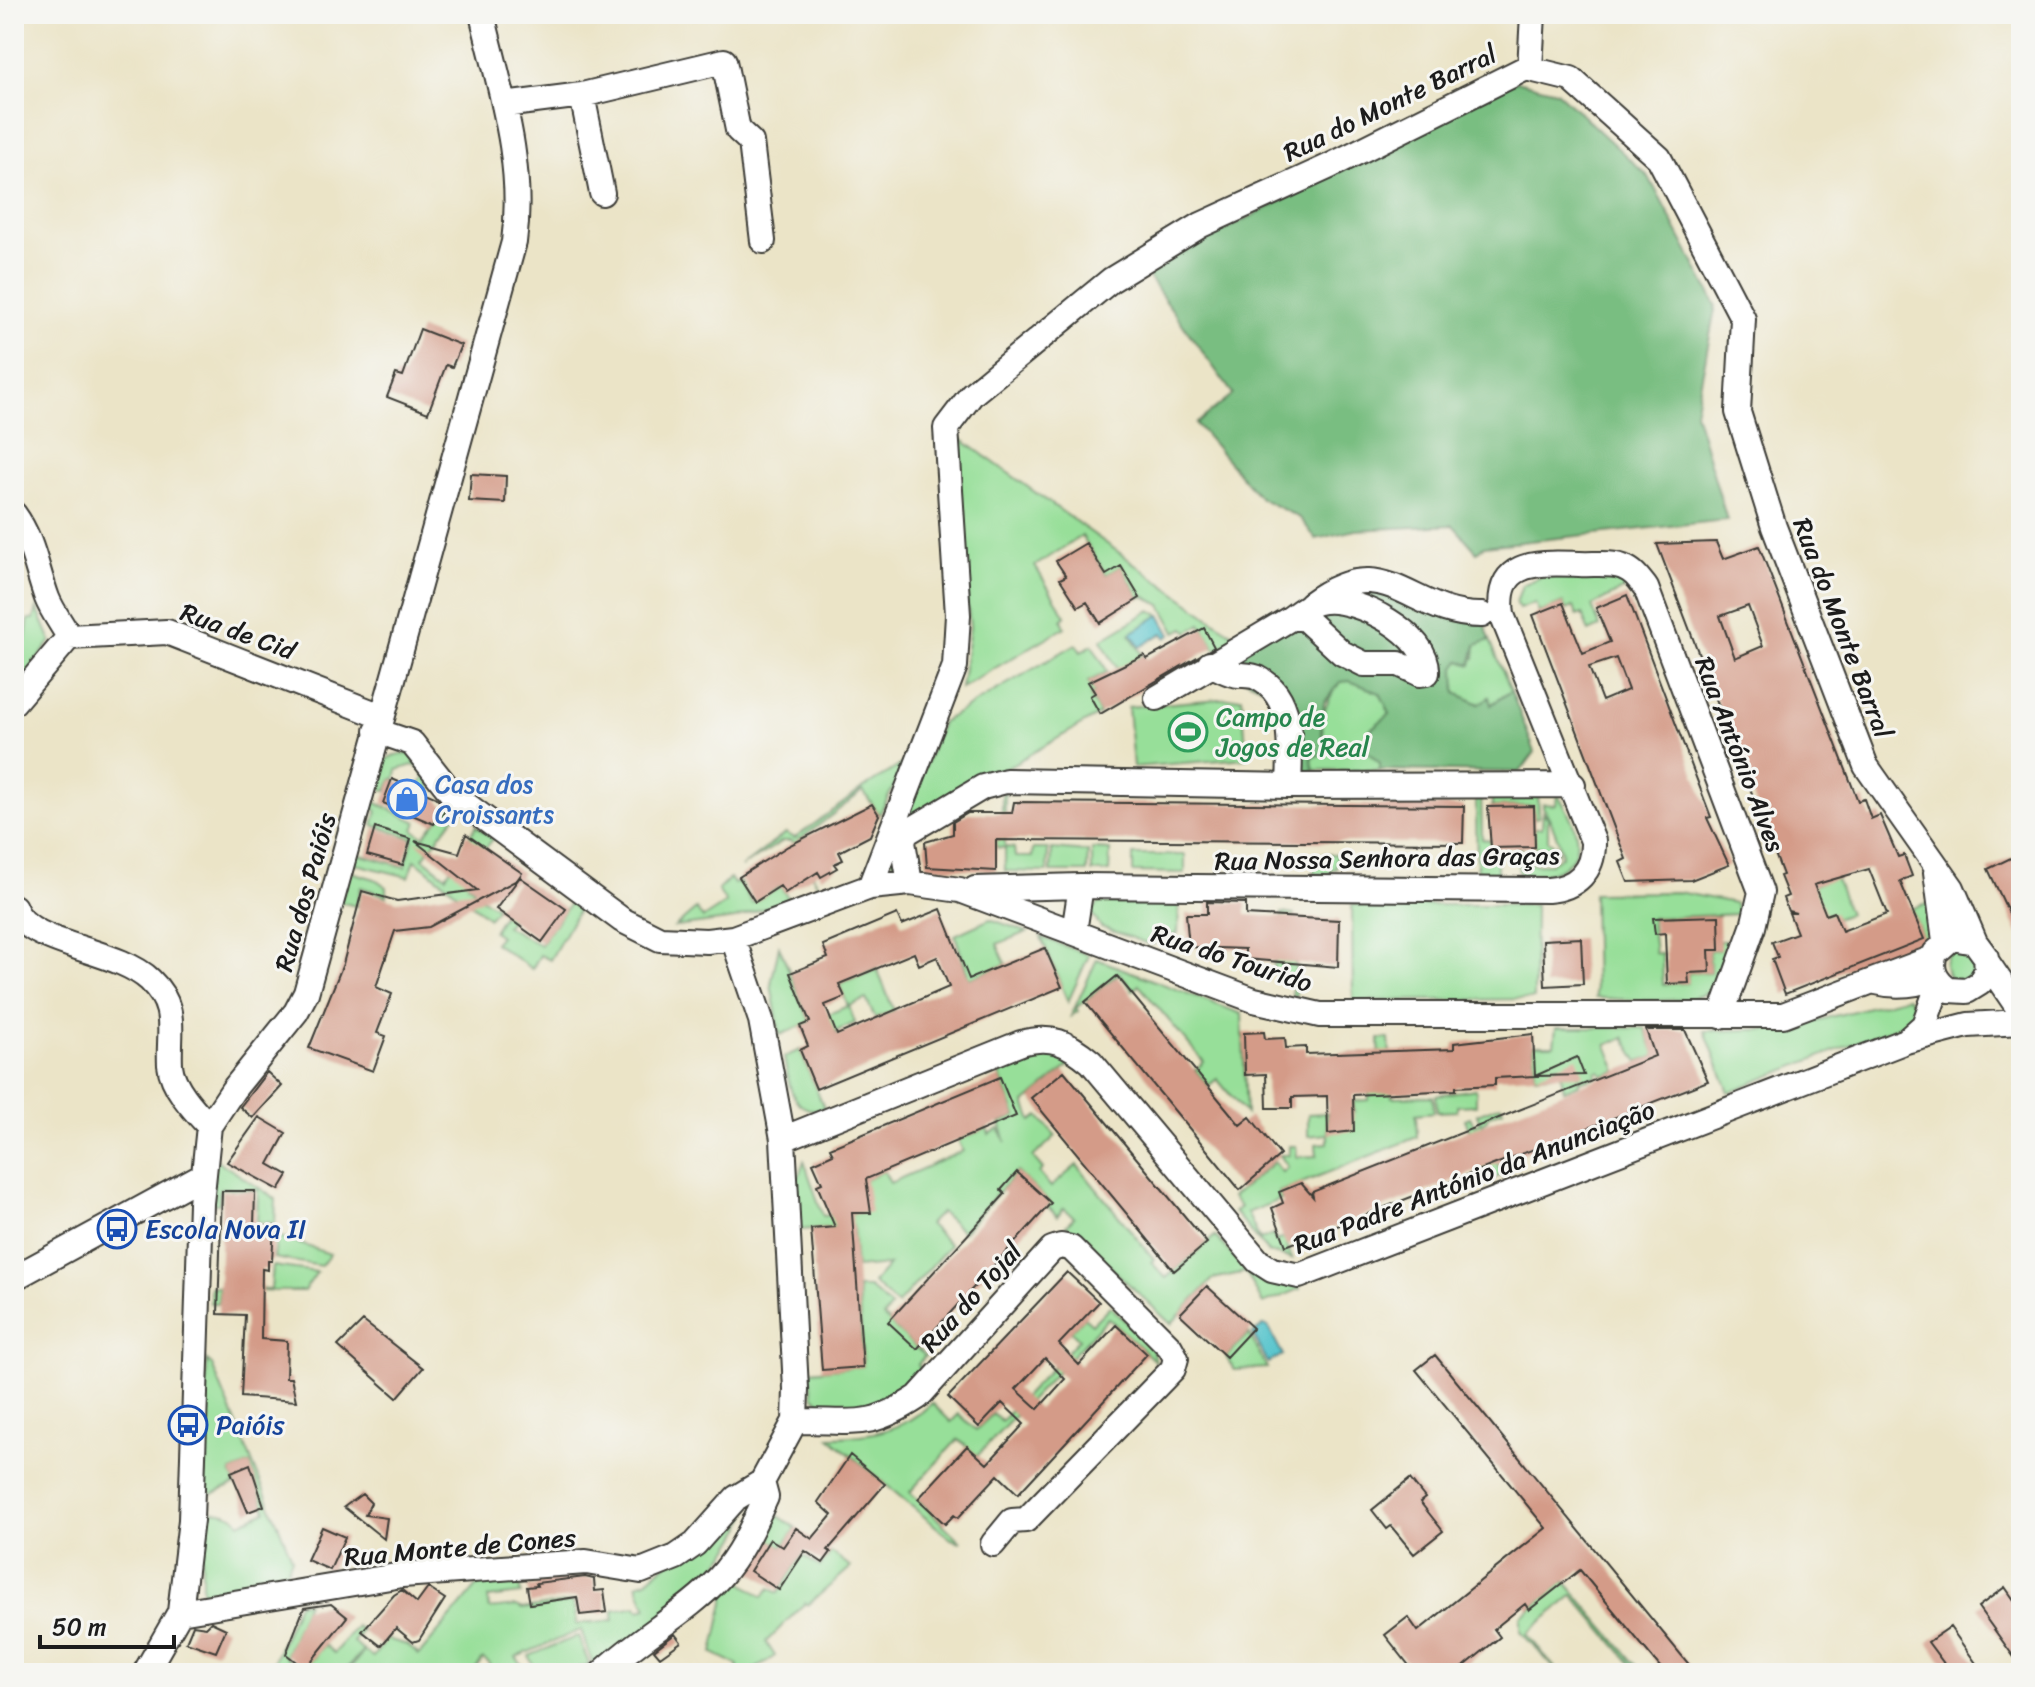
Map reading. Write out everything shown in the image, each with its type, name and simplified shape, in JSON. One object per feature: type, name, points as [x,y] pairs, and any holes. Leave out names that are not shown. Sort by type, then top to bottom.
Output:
[{"type":"street","name":"Rua dos Paióis","points":[[145,1673],[180,1612],[191,1520],[203,1175],[209,1126],[233,1090],[296,1012],[306,993],[514,242],[519,208],[517,168],[482,14]]},
{"type":"street","points":[[1530,69],[1533,14]]},
{"type":"street","points":[[504,105],[582,95],[724,61],[738,130],[751,142],[763,241]]},
{"type":"street","name":"Rua do Monte Barral","points":[[870,887],[955,666],[958,615],[946,428],[972,394],[1111,280],[1201,225],[1530,69],[1571,79],[1659,158],[1743,319],[1738,412],[1774,527],[1866,766],[1952,888],[1981,952]]},
{"type":"street","points":[[582,95],[602,193]]},
{"type":"street","points":[[14,514],[25,529],[36,557],[47,600],[69,637],[14,702]]},
{"type":"street","name":"Rua Nossa Senhora das Graças","points":[[960,890],[1081,886],[1559,889],[1574,884],[1591,865],[1594,854],[1586,816],[1502,615],[1500,596],[1507,581],[1518,569],[1533,563],[1578,564]]},
{"type":"street","name":"Rua António Alves","points":[[1578,564],[1622,566],[1636,574],[1646,588],[1758,880],[1760,903],[1721,1016]]},
{"type":"street","points":[[1157,698],[1301,611],[1338,584],[1356,579],[1411,591],[1446,612],[1482,615]]},
{"type":"street","points":[[1327,600],[1387,619],[1412,637],[1428,664],[1427,673],[1420,674],[1399,664],[1364,664],[1342,653],[1304,618],[1301,611],[1327,600]]},
{"type":"street","name":"Rua de Cid","points":[[69,637],[167,632],[379,724],[412,743],[453,795],[622,920],[660,939],[707,941],[733,938]]},
{"type":"street","points":[[1210,664],[1233,674],[1257,677],[1274,691],[1284,710],[1290,734],[1289,786]]},
{"type":"street","points":[[910,883],[903,842],[906,833],[983,787],[1006,781],[1289,786],[1573,785]]},
{"type":"street","name":"Rua do Monte Barral","points":[[1935,866],[1938,965]]},
{"type":"street","name":"Rua do Tourido","points":[[733,938],[870,887],[910,883],[960,890],[1254,1000],[1320,1015],[1783,1015],[1873,982],[1938,965]]},
{"type":"street","points":[[1074,932],[1081,886]]},
{"type":"street","points":[[14,907],[30,928],[130,964],[152,981],[173,1022],[170,1066],[176,1083],[209,1126]]},
{"type":"street","points":[[1906,1041],[1924,1025],[1938,965],[1960,937],[1981,952],[2021,1012]]},
{"type":"street","points":[[602,1673],[628,1648],[718,1579],[748,1538],[766,1497],[762,1482],[795,1421],[783,1139],[761,1020],[733,938]]},
{"type":"street","points":[[1943,1033],[1966,991],[1984,977],[1981,952]]},
{"type":"street","points":[[1938,965],[1949,990],[1966,991],[2021,1021]]},
{"type":"street","name":"Rua Padre António da Anunciação","points":[[783,1139],[1021,1043],[1054,1039],[1071,1046],[1091,1062],[1258,1261],[1272,1270],[1299,1276],[1906,1041],[1985,1022],[2021,1021]]},
{"type":"street","points":[[14,1278],[203,1175]]},
{"type":"street","name":"Rua do Tojal","points":[[795,1421],[864,1424],[896,1411],[918,1397],[1052,1249],[1061,1246],[1071,1248],[1170,1347],[1176,1358],[1173,1369],[1026,1520],[1012,1521],[993,1544]]},
{"type":"street","name":"Rua Monte de Cones","points":[[180,1612],[402,1575],[586,1562],[641,1571],[676,1557],[695,1544],[736,1498],[762,1482]]},
{"type":"green space","points":[[1516,81],[1556,91],[1649,177],[1716,305],[1695,412],[1727,520],[1484,546],[1477,552],[1453,525],[1356,530],[1316,539],[1300,518],[1260,498],[1196,424],[1233,394],[1144,271]]},
{"type":"green space","points":[[954,434],[1238,638],[1216,650],[1201,624],[1188,632],[1185,628],[1176,632],[1161,605],[1144,596],[1140,598],[1121,566],[1106,575],[1082,536],[1035,566],[1066,616],[1062,620],[1065,627],[961,688],[970,627],[959,532]]},
{"type":"green space","points":[[1541,577],[1613,577],[1630,586],[1592,606],[1600,627],[1589,632],[1582,614],[1577,616],[1574,607],[1566,610],[1563,603],[1539,613],[1535,603],[1519,609],[1516,603],[1522,585]]},
{"type":"green space","points":[[1338,584],[1482,615],[1490,640],[1476,645],[1471,665],[1460,661],[1455,668],[1456,693],[1479,704],[1489,697],[1491,705],[1511,691],[1535,752],[1520,772],[1380,770],[1380,763],[1365,750],[1365,743],[1372,729],[1390,714],[1380,693],[1350,681],[1340,682],[1324,703],[1321,733],[1326,741],[1326,752],[1312,758],[1314,778],[1289,776],[1274,691],[1210,664]]},
{"type":"green space","points":[[37,608],[51,641],[14,691],[14,663],[25,641],[29,619],[34,619]]},
{"type":"green space","points":[[1151,610],[1160,615],[1130,634],[1143,656],[1118,670],[1101,640]]},
{"type":"green space","points":[[1490,640],[1511,691],[1490,705],[1489,698],[1479,704],[1456,693],[1454,668],[1460,660],[1475,658],[1476,645]]},
{"type":"green space","points":[[1076,644],[1081,652],[1092,645],[1110,676],[1105,673],[1088,682],[1095,693],[1090,696],[1100,714],[903,827],[897,867],[890,856],[942,722]]},
{"type":"green space","points":[[1348,680],[1381,693],[1390,714],[1368,731],[1371,753],[1381,763],[1380,770],[1314,770],[1311,758],[1326,752],[1322,723],[1326,707],[1340,682]]},
{"type":"green space","name":"Campo de Jogos de Real","points":[[1242,697],[1247,758],[1133,767],[1128,707]]},
{"type":"green space","points":[[407,753],[426,770],[431,782],[431,794],[416,788],[425,778],[420,768],[413,765],[397,770],[395,780],[392,779],[387,791],[376,787],[376,773],[382,762]]},
{"type":"green space","points":[[907,761],[879,815],[863,791],[797,842],[819,887],[792,841],[783,841],[741,867],[786,833],[795,838],[862,789]]},
{"type":"green space","points":[[1005,790],[1005,847],[1014,848],[1015,857],[1032,857],[1033,849],[1048,849],[1047,872],[1005,871],[1005,848],[996,847],[995,840],[1002,839],[1002,795]]},
{"type":"green space","points":[[1476,794],[1481,794],[1482,839],[1491,840],[1491,848],[1497,848],[1497,875],[1477,875]]},
{"type":"green space","points":[[1492,794],[1538,794],[1539,817],[1534,818],[1533,806],[1492,807]]},
{"type":"green space","points":[[1557,794],[1574,828],[1577,842],[1574,854],[1568,864],[1556,870],[1519,875],[1517,848],[1522,847],[1523,864],[1550,864],[1562,856],[1555,831],[1543,807],[1543,804],[1556,805]]},
{"type":"green space","points":[[371,800],[417,822],[414,830],[424,836],[450,805],[459,811],[423,858],[446,876],[476,826],[493,839],[485,849],[490,853],[468,884],[474,889],[472,893],[497,907],[489,918],[415,860],[409,877],[352,863],[354,853],[405,867],[413,838],[373,825],[377,811],[368,804]]},
{"type":"green space","points":[[1543,812],[1548,818],[1548,840],[1557,846],[1558,853],[1550,847],[1535,847],[1534,828],[1542,828]]},
{"type":"green space","points":[[1052,849],[1088,852],[1087,872],[1051,872]]},
{"type":"green space","points":[[1092,849],[1110,850],[1109,872],[1092,872]]},
{"type":"green space","points":[[1314,854],[1337,854],[1336,869],[1331,869],[1330,874],[1314,874]]},
{"type":"green space","points":[[1133,855],[1185,855],[1185,873],[1133,872]]},
{"type":"green space","points":[[351,872],[375,879],[387,887],[387,896],[361,887],[356,906],[340,902]]},
{"type":"green space","points":[[1835,876],[1849,914],[1813,927],[1814,885]]},
{"type":"green space","points":[[730,878],[734,884],[739,882],[752,903],[780,886],[789,899],[735,919],[675,927],[696,909],[703,918],[726,903],[718,890]]},
{"type":"green space","points":[[1678,892],[1735,903],[1739,914],[1651,918],[1655,953],[1662,954],[1663,984],[1688,983],[1688,973],[1710,972],[1709,950],[1720,950],[1720,941],[1731,941],[1713,988],[1704,994],[1675,1000],[1595,998],[1593,893]]},
{"type":"green space","points":[[530,894],[506,926],[540,945],[573,899],[581,905],[550,960],[540,955],[532,969],[494,943],[500,936],[493,931],[505,912]]},
{"type":"green space","points":[[1179,902],[1178,933],[1151,945],[1101,927],[1091,913],[1099,903]]},
{"type":"green space","points":[[1931,902],[1933,936],[1925,943],[1911,909]]},
{"type":"green space","points":[[1352,905],[1535,905],[1534,999],[1353,1001]]},
{"type":"green space","points":[[1282,913],[1294,915],[1296,996],[1292,996],[1292,978],[1273,972],[1274,960],[1280,960]]},
{"type":"green space","points":[[990,919],[1027,932],[997,944],[1006,964],[969,979],[955,935]]},
{"type":"green space","points":[[1041,937],[1089,955],[1068,1002]]},
{"type":"green space","points":[[779,946],[810,1022],[780,1035],[771,984]]},
{"type":"green space","points":[[1968,949],[1978,968],[1967,980],[1951,979],[1945,967],[1947,957],[1952,950]]},
{"type":"green space","points":[[1097,959],[1242,1014],[1246,1114],[1217,1079],[1208,1086],[1195,1070],[1204,1062],[1139,985],[1133,990],[1119,973],[1076,1008],[1078,1011],[1071,1016]]},
{"type":"green space","points":[[877,969],[894,1011],[875,1018],[866,999],[849,1006],[855,1023],[824,1040],[810,1022],[848,1006],[839,984]]},
{"type":"green space","points":[[1907,997],[1917,1008],[1916,1018],[1909,1022],[1729,1092],[1705,1031],[1785,1029]]},
{"type":"green space","points":[[1556,1028],[1645,1028],[1656,1056],[1639,1062],[1624,1037],[1607,1045],[1617,1071],[1603,1076],[1600,1071],[1596,1072],[1597,1076],[1582,1081],[1579,1077],[1579,1084],[1564,1090],[1559,1065],[1553,1068],[1552,1075],[1535,1076],[1534,1045],[1554,1045]]},
{"type":"green space","points":[[1379,1039],[1389,1039],[1392,1097],[1433,1096],[1434,1112],[1416,1114],[1417,1137],[1279,1192],[1282,1199],[1247,1213],[1260,1240],[1273,1235],[1276,1241],[1284,1238],[1292,1259],[1268,1252],[1234,1212],[1240,1207],[1232,1197],[1274,1162],[1282,1172],[1288,1167],[1280,1155],[1289,1155],[1289,1146],[1296,1146],[1297,1157],[1317,1156],[1316,1144],[1328,1143],[1328,1134],[1347,1112],[1354,1112],[1353,1101],[1369,1100],[1368,1068],[1380,1067]]},
{"type":"green space","points":[[800,1050],[824,1108],[813,1110],[804,1107],[793,1095],[784,1057]]},
{"type":"green space","points":[[1038,1054],[1052,1055],[1071,1064],[1025,1103],[1032,1121],[1039,1116],[1056,1136],[1033,1157],[1043,1169],[1039,1173],[1051,1187],[1077,1165],[1166,1278],[1215,1236],[1246,1271],[1253,1270],[1279,1283],[1298,1285],[1300,1289],[1263,1304],[1246,1272],[1213,1279],[1171,1324],[1066,1225],[1074,1217],[1064,1208],[1057,1216],[1048,1207],[1050,1203],[1017,1172],[963,1232],[941,1212],[929,1224],[950,1245],[897,1305],[873,1283],[889,1265],[856,1268],[853,1226],[799,1230],[796,1185],[804,1161],[823,1216],[867,1212],[846,1187],[884,1171],[890,1183],[963,1151],[958,1140],[987,1128],[989,1134],[999,1129],[1006,1142],[1000,1123],[1016,1116],[997,1069]]},
{"type":"green space","points":[[1476,1089],[1476,1105],[1457,1106],[1457,1111],[1437,1112],[1436,1095]]},
{"type":"green space","points":[[1501,1105],[1503,1110],[1487,1116],[1482,1123],[1502,1175],[1482,1183],[1464,1137],[1471,1134],[1465,1119],[1470,1117],[1474,1125],[1480,1122],[1477,1114]]},
{"type":"green space","points":[[1327,1113],[1328,1134],[1308,1136],[1308,1114]]},
{"type":"green space","points":[[215,1159],[276,1199],[275,1223],[257,1222],[258,1190],[220,1188],[219,1204],[212,1204]]},
{"type":"green space","points":[[277,1236],[330,1254],[321,1266],[274,1258]]},
{"type":"green space","points":[[273,1266],[317,1272],[304,1291],[219,1290],[218,1303],[210,1303],[210,1287],[271,1289]]},
{"type":"green space","points":[[858,1288],[869,1288],[891,1307],[883,1317],[925,1356],[917,1365],[922,1370],[899,1389],[870,1404],[839,1408],[825,1404],[813,1395],[810,1371],[863,1366]]},
{"type":"green space","points":[[1110,1306],[1152,1348],[1156,1362],[1108,1318],[977,1456],[958,1439],[910,1492],[961,1542],[951,1539],[829,1437],[857,1436],[897,1426],[932,1403],[951,1422],[959,1414],[976,1430],[993,1414],[1001,1421],[1079,1339],[1071,1331],[1084,1317],[1092,1324]]},
{"type":"green space","points":[[1249,1333],[1267,1368],[1234,1370],[1226,1357]]},
{"type":"green space","points":[[207,1361],[212,1365],[292,1558],[281,1585],[206,1596],[202,1591],[202,1519],[215,1511],[230,1515],[240,1523],[266,1511],[250,1464],[231,1472],[236,1484],[212,1494],[204,1486]]},
{"type":"green space","points":[[740,1502],[749,1509],[724,1557],[683,1600],[593,1673],[574,1673],[593,1665],[581,1630],[516,1657],[526,1670],[531,1668],[534,1673],[486,1673],[490,1664],[483,1659],[472,1673],[346,1673],[364,1651],[373,1657],[387,1639],[407,1645],[419,1655],[483,1579],[535,1574],[536,1583],[520,1586],[521,1594],[488,1598],[489,1609],[517,1606],[522,1609],[573,1602],[577,1624],[614,1620],[613,1610],[637,1606],[639,1610],[647,1608],[637,1584],[646,1581]]},
{"type":"green space","points":[[774,1513],[796,1528],[783,1547],[767,1538],[741,1582],[763,1597],[770,1588],[778,1593],[802,1555],[820,1567],[831,1552],[851,1567],[808,1605],[805,1603],[766,1642],[775,1656],[749,1673],[736,1673],[738,1665],[713,1653],[728,1583]]},
{"type":"green space","points":[[1565,1581],[1643,1673],[1639,1673],[1573,1595],[1527,1634],[1559,1673],[1521,1632],[1521,1617]]},
{"type":"green space","points":[[307,1602],[285,1657],[299,1668],[295,1673],[269,1673],[298,1603]]},
{"type":"green space","points":[[356,1626],[362,1631],[353,1642],[363,1650],[343,1673],[334,1668],[317,1673],[305,1669],[324,1645],[334,1653]]},
{"type":"green space","points":[[578,1636],[589,1664],[565,1673],[536,1673],[529,1656]]},
{"type":"water","points":[[1160,615],[1171,635],[1166,638],[1163,633],[1140,647],[1131,633]]},
{"type":"water","points":[[1264,1325],[1283,1355],[1268,1363],[1253,1334]]},
{"type":"building","points":[[420,329],[461,345],[452,367],[446,365],[428,413],[387,397],[396,374],[403,376]]},
{"type":"building","points":[[471,474],[506,476],[505,503],[469,501]]},
{"type":"building","points":[[1716,542],[1723,559],[1759,546],[1858,801],[1864,799],[1871,819],[1880,815],[1898,857],[1904,855],[1912,876],[1900,881],[1924,939],[1785,994],[1772,959],[1778,957],[1772,942],[1797,933],[1789,913],[1796,913],[1788,911],[1783,898],[1788,896],[1780,876],[1783,875],[1657,544]],"holes":[[[1748,606],[1763,646],[1735,658],[1720,616]],[[1869,869],[1887,914],[1842,931],[1834,912],[1826,915],[1814,885]]]},
{"type":"building","points":[[1086,543],[1106,575],[1121,566],[1140,598],[1100,623],[1087,602],[1078,607],[1060,579],[1066,576],[1056,561]]},
{"type":"building","points":[[1627,595],[1711,817],[1707,818],[1729,865],[1691,880],[1628,882],[1620,862],[1626,859],[1533,615],[1563,603],[1583,653],[1610,642],[1596,608]],"holes":[[[1616,658],[1628,690],[1602,701],[1589,667]]]},
{"type":"building","points":[[1204,628],[1214,647],[1100,714],[1090,696],[1095,693],[1088,682],[1144,655],[1147,659]]},
{"type":"building","name":"Casa dos Croissants","points":[[392,779],[435,797],[447,809],[434,824],[383,803]]},
{"type":"building","points":[[1014,802],[1464,806],[1463,843],[996,840],[996,871],[927,867],[925,842],[953,834],[953,822],[968,813],[1012,813]]},
{"type":"building","points":[[872,804],[879,815],[870,836],[839,852],[843,860],[834,864],[837,868],[821,877],[818,872],[785,893],[780,886],[755,902],[739,877],[788,846]]},
{"type":"building","points":[[1534,806],[1535,847],[1491,848],[1488,807]]},
{"type":"building","points":[[375,828],[411,839],[403,865],[367,855]]},
{"type":"building","points":[[466,834],[522,873],[517,880],[429,927],[395,931],[376,987],[392,994],[377,1033],[386,1036],[373,1071],[309,1048],[343,964],[362,891],[397,901],[477,890],[415,841],[459,853]]},
{"type":"building","points":[[2021,853],[2021,939],[1988,869]]},
{"type":"building","points":[[520,877],[566,909],[542,942],[496,909]]},
{"type":"building","points":[[1207,902],[1246,903],[1246,915],[1339,920],[1338,967],[1245,959],[1245,949],[1189,947],[1186,914],[1207,914]]},
{"type":"building","points":[[941,909],[969,979],[1045,948],[1062,987],[816,1089],[800,1050],[808,1046],[800,1026],[810,1022],[790,973],[828,958],[823,945],[897,914],[902,925]],"holes":[[[914,953],[919,965],[937,957],[949,987],[837,1035],[825,1005],[845,997],[839,984]]]},
{"type":"building","points":[[1719,916],[1720,950],[1709,950],[1710,972],[1688,973],[1689,983],[1667,984],[1665,933],[1655,934],[1653,918]]},
{"type":"building","points":[[1581,938],[1583,984],[1545,986],[1543,940]]},
{"type":"building","points":[[1117,976],[1240,1125],[1250,1117],[1280,1155],[1240,1190],[1085,1002]]},
{"type":"building","points":[[1646,1030],[1685,1030],[1708,1081],[1286,1246],[1272,1208],[1283,1203],[1279,1192],[1301,1183],[1313,1197],[1312,1192],[1655,1056]]},
{"type":"building","points":[[1264,1032],[1265,1039],[1285,1038],[1286,1048],[1306,1047],[1306,1054],[1454,1049],[1454,1043],[1533,1034],[1535,1076],[1495,1078],[1495,1085],[1456,1087],[1456,1090],[1353,1095],[1354,1131],[1328,1134],[1327,1096],[1292,1097],[1292,1108],[1267,1108],[1266,1074],[1245,1075],[1244,1033]]},
{"type":"building","points":[[1577,1057],[1584,1075],[1535,1076]]},
{"type":"building","points":[[1064,1071],[1207,1243],[1174,1271],[1031,1098]]},
{"type":"building","points":[[267,1072],[282,1086],[253,1118],[240,1107]]},
{"type":"building","points":[[1000,1077],[1016,1116],[866,1179],[871,1213],[852,1213],[863,1367],[822,1370],[811,1229],[835,1227],[817,1185],[822,1183],[813,1163],[833,1154],[830,1148]]},
{"type":"building","points":[[259,1117],[286,1133],[269,1164],[288,1175],[279,1190],[227,1162]]},
{"type":"building","points":[[1017,1172],[1051,1203],[917,1349],[888,1322],[1005,1194],[1001,1190]]},
{"type":"building","points":[[222,1191],[255,1191],[254,1226],[274,1226],[272,1261],[268,1261],[268,1270],[262,1269],[261,1339],[287,1341],[286,1378],[291,1378],[296,1401],[241,1397],[245,1315],[218,1314]]},
{"type":"building","points":[[1067,1272],[1099,1302],[1059,1344],[1079,1365],[1116,1325],[1147,1354],[1018,1494],[998,1475],[958,1518],[954,1515],[945,1524],[918,1499],[967,1446],[987,1464],[1024,1424],[1002,1403],[979,1427],[948,1397]],"holes":[[[1045,1358],[1065,1379],[1038,1409],[1016,1389]]]},
{"type":"building","points":[[1207,1286],[1253,1328],[1226,1357],[1180,1314]]},
{"type":"building","points":[[363,1321],[423,1368],[397,1398],[338,1346]]},
{"type":"building","points":[[1435,1355],[1696,1673],[1665,1673],[1580,1570],[1529,1610],[1525,1604],[1494,1629],[1500,1637],[1456,1673],[1415,1673],[1385,1635],[1408,1617],[1418,1631],[1546,1528],[1416,1370]]},
{"type":"building","points":[[850,1455],[885,1484],[828,1550],[831,1552],[823,1563],[805,1551],[779,1590],[750,1571],[770,1539],[783,1547],[796,1528],[812,1539],[832,1515],[818,1502]]},
{"type":"building","points":[[250,1464],[264,1506],[248,1512],[231,1472]]},
{"type":"building","points":[[1410,1479],[1425,1498],[1420,1502],[1443,1531],[1414,1554],[1391,1526],[1387,1529],[1372,1510]]},
{"type":"building","points":[[362,1494],[371,1503],[365,1515],[387,1518],[384,1539],[344,1507]]},
{"type":"building","points":[[322,1527],[345,1537],[330,1570],[307,1560]]},
{"type":"building","points":[[585,1577],[594,1579],[595,1591],[604,1590],[607,1612],[580,1615],[577,1597],[530,1604],[527,1587],[537,1586],[536,1583]]},
{"type":"building","points":[[2005,1587],[2021,1610],[2021,1667],[1978,1607]]},
{"type":"building","points":[[428,1588],[445,1599],[419,1640],[413,1642],[396,1628],[381,1646],[362,1631],[394,1595],[402,1590],[417,1603]]},
{"type":"building","points":[[331,1604],[347,1617],[305,1669],[286,1654],[304,1608]]},
{"type":"building","points":[[211,1622],[226,1629],[216,1652],[186,1642],[193,1625],[206,1627]]},
{"type":"building","points":[[1950,1627],[1983,1673],[1951,1673],[1928,1642]]},
{"type":"building","points":[[675,1634],[681,1642],[660,1657],[654,1650]]},
{"type":"place","name":"Campo de Jogos de Real","points":[[1188,732]]},
{"type":"place","name":"Casa dos Croissants","points":[[407,799]]},
{"type":"place","name":"Escola Nova II","points":[[117,1229]]},
{"type":"place","name":"Paióis","points":[[188,1425]]}]
